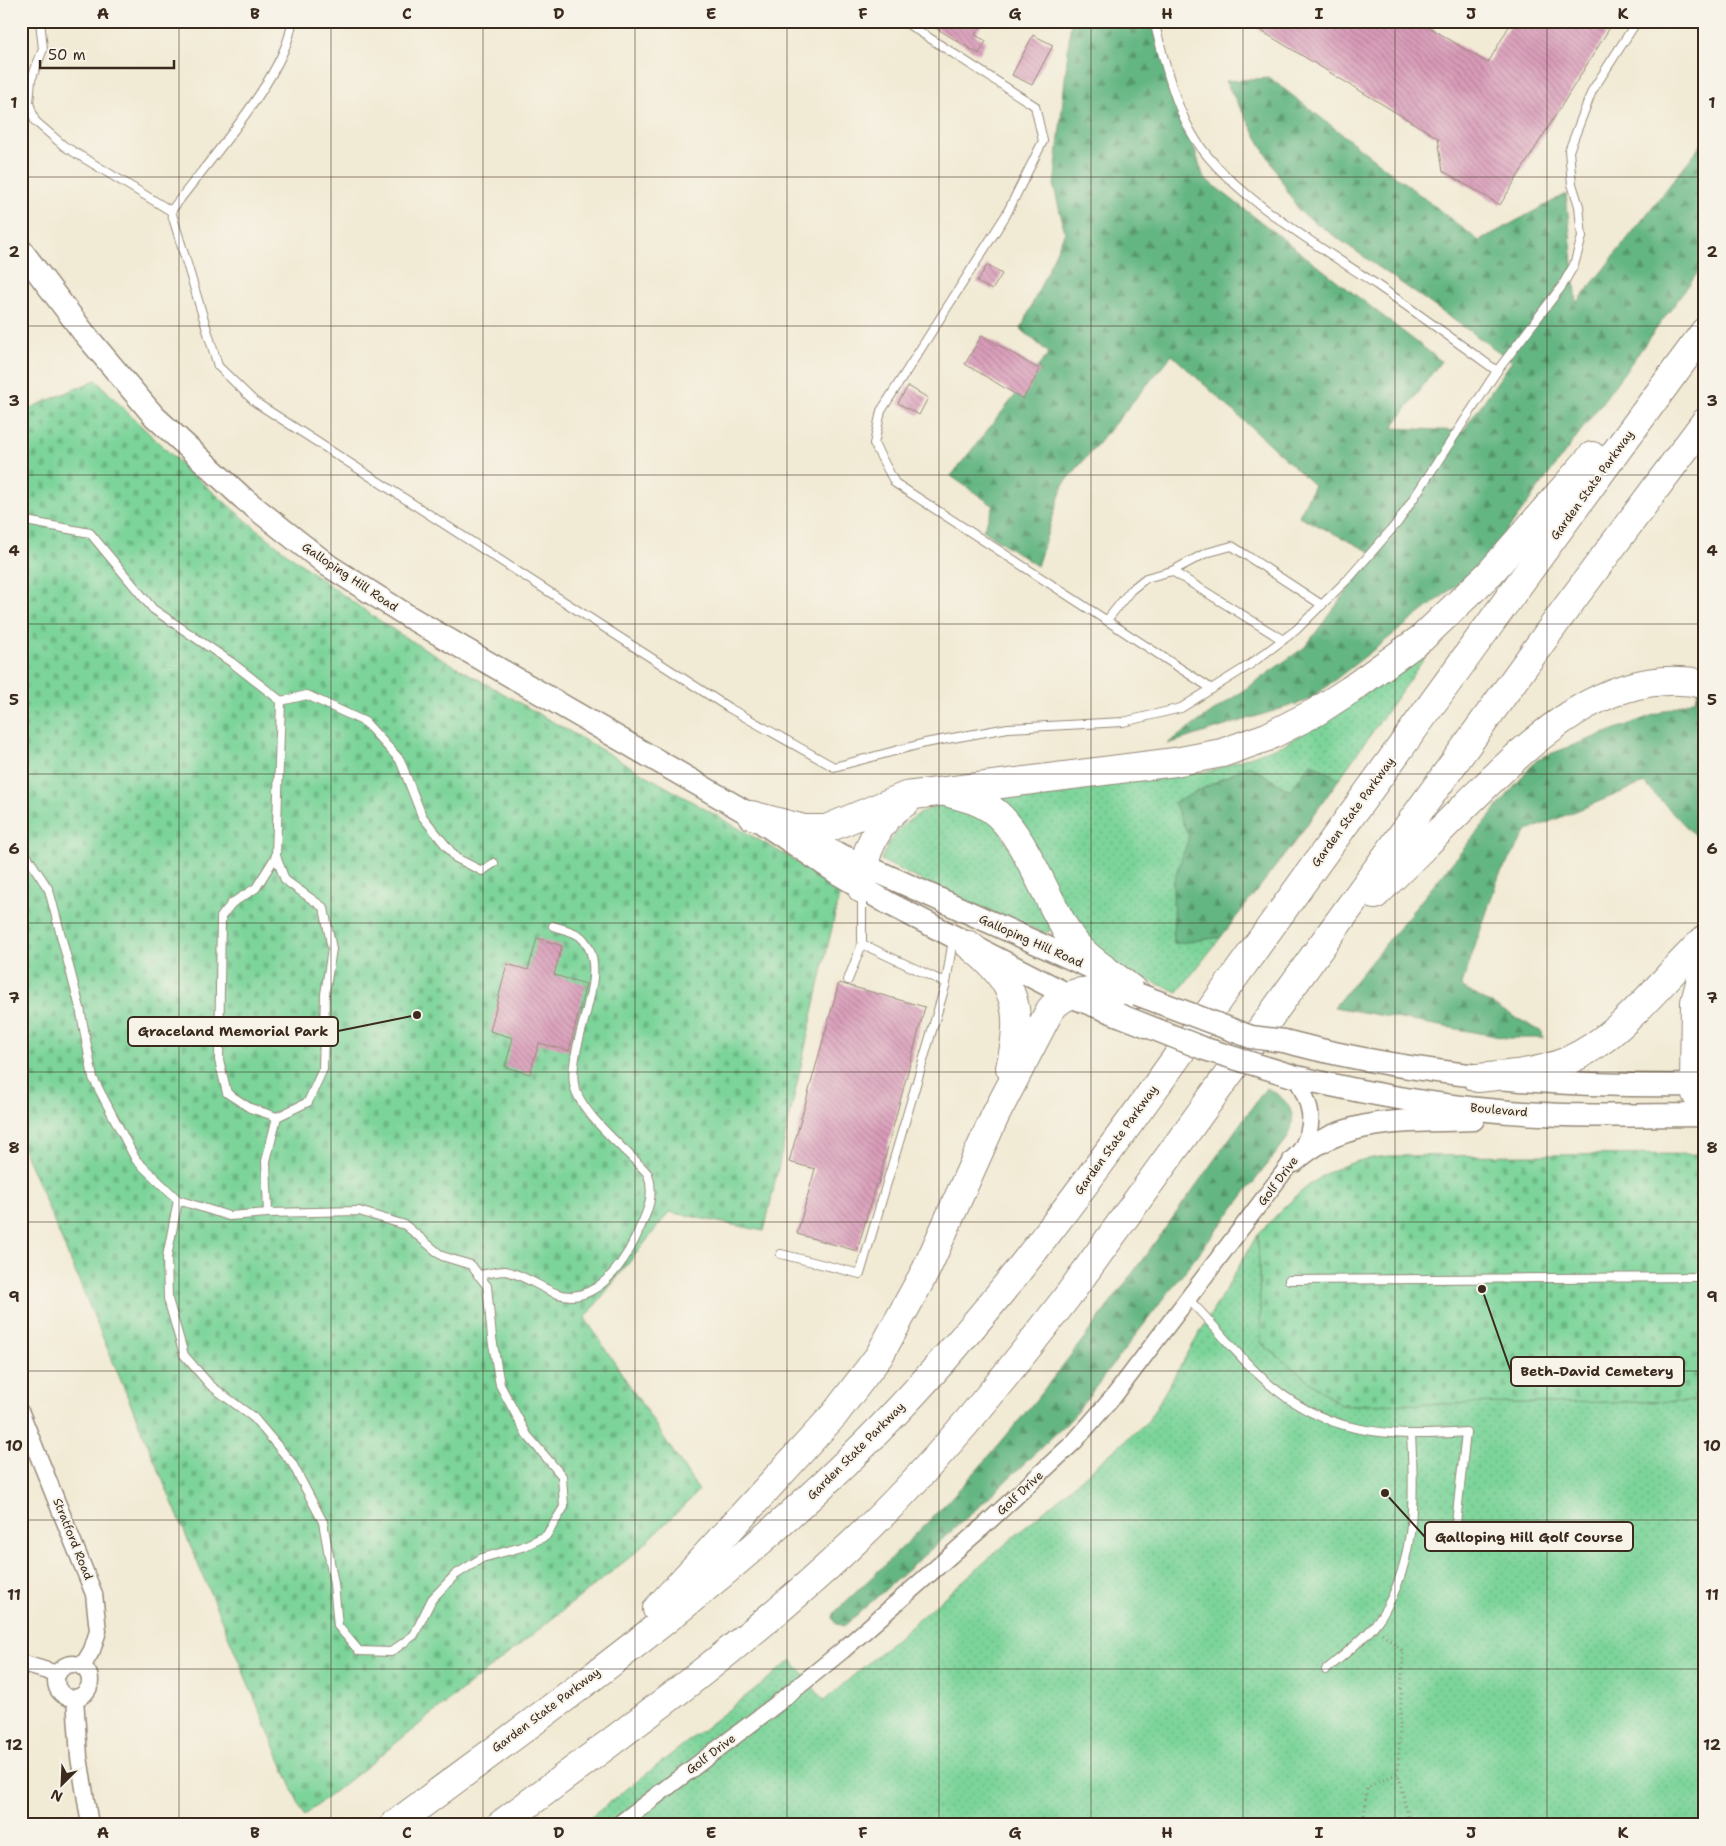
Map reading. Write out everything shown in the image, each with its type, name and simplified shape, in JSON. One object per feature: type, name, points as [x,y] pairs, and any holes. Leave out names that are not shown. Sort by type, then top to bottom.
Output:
[{"type":"highway","points":[[751,815],[804,829],[826,829],[892,801],[930,792],[1206,757],[1260,740],[1316,712],[1397,657],[1473,591],[1705,326]]},
{"type":"highway","name":"Garden State Parkway","points":[[394,1825],[568,1695],[711,1584],[793,1513],[897,1411],[970,1330],[1083,1185],[1598,475],[1705,331]]},
{"type":"highway","points":[[500,1825],[742,1641],[845,1550],[911,1485],[954,1438],[1026,1352],[1564,611],[1705,422]]},
{"type":"highway","points":[[1307,967],[1341,929],[1483,788],[1531,744],[1567,716],[1605,695],[1637,685],[1682,681],[1705,684]]},
{"type":"highway","points":[[863,877],[876,834],[889,816],[904,803],[930,792],[978,802],[1001,816],[1014,834],[1071,938],[1089,956],[1118,977],[1137,994]]},
{"type":"highway","points":[[1477,1078],[1542,1069],[1567,1061],[1588,1050],[1622,1022],[1705,938]]},
{"type":"highway","points":[[962,941],[1002,976],[1015,1007],[1016,1030],[1013,1054],[994,1116]]},
{"type":"highway","points":[[1705,963],[1695,1002],[1699,1085],[1696,1094],[1705,1110]]},
{"type":"highway","points":[[568,1695],[664,1602],[834,1415],[869,1371],[898,1324],[926,1270],[994,1116],[1045,1016],[1055,1003],[1068,994],[1086,990],[1104,993],[1137,994]]},
{"type":"main road","name":"Galloping Hill Road","points":[[21,250],[84,333],[154,416],[205,464],[286,533],[329,566],[411,618],[751,815],[863,877],[962,941],[1068,994],[1119,1015],[1205,1049],[1296,1077]]},
{"type":"main road","name":"Galloping Hill Road","points":[[863,877],[1101,972],[1137,994],[1251,1037],[1284,1041],[1380,1063],[1477,1078]]},
{"type":"main road","points":[[1251,1037],[1273,1052],[1296,1077]]},
{"type":"main road","name":"Boulevard","points":[[1296,1077],[1364,1092],[1440,1104],[1574,1115],[1705,1115]]},
{"type":"main road","points":[[1477,1078],[1576,1084],[1699,1085]]},
{"type":"main road","points":[[1294,1161],[1310,1147],[1327,1138],[1363,1125],[1574,1115]]},
{"type":"street","name":"Golf Drive","points":[[618,1825],[806,1680],[999,1512],[1094,1421],[1294,1161],[1308,1139],[1312,1122],[1308,1103],[1296,1077]]},
{"type":"street","name":"Stratford Road","points":[[21,1414],[94,1594],[98,1631],[92,1650],[82,1667]]},
{"type":"street","points":[[21,1663],[58,1674]]},
{"type":"street","points":[[68,1665],[82,1667],[89,1676],[88,1687],[81,1696],[75,1698],[64,1696],[59,1691],[56,1680],[58,1674],[68,1665]]},
{"type":"street","points":[[75,1698],[79,1757],[90,1825]]},
{"type":"lane","points":[[40,21],[43,49],[30,80],[29,102],[35,121],[64,146],[170,211],[218,366],[256,402],[729,708],[834,767],[925,743],[1008,728],[1123,722],[1181,708],[1248,666],[1282,640],[1322,604],[1350,577],[1398,522],[1497,371],[1562,286],[1574,265],[1582,237],[1579,206],[1572,184],[1569,151],[1592,91],[1638,21]]},
{"type":"lane","points":[[170,211],[250,109],[276,64],[291,31],[292,21]]},
{"type":"lane","points":[[903,21],[1035,106],[1043,141],[1006,215],[881,411],[874,444],[895,483],[1212,689]]},
{"type":"lane","points":[[1154,21],[1174,96],[1192,133],[1213,162],[1241,189],[1297,231],[1497,371]]},
{"type":"lane","points":[[21,523],[26,521],[90,534],[153,609],[231,662],[281,701]]},
{"type":"lane","points":[[1107,620],[1131,590],[1146,578],[1172,571],[1206,552],[1232,546],[1322,604]]},
{"type":"lane","points":[[1172,571],[1282,640]]},
{"type":"lane","points":[[281,701],[307,695],[365,722],[400,760],[422,816],[456,858],[482,871],[494,862]]},
{"type":"lane","points":[[276,856],[256,888],[232,903],[221,917],[219,1060],[227,1094],[250,1108],[277,1116],[308,1102],[323,1069],[325,994],[332,948],[324,908],[285,880],[276,856],[281,701]]},
{"type":"lane","points":[[21,847],[49,890],[80,1008],[93,1078],[136,1160],[178,1200],[229,1216],[268,1212],[359,1211],[406,1225],[442,1256],[471,1265],[487,1286],[500,1385],[527,1435],[562,1476],[564,1507],[546,1536],[522,1548],[482,1558],[455,1575],[432,1599],[414,1635],[391,1652],[359,1651],[338,1626],[334,1584],[323,1522],[292,1463],[254,1418],[210,1385],[184,1355],[168,1300],[167,1257],[178,1200]]},
{"type":"lane","points":[[848,980],[862,944],[863,877]]},
{"type":"lane","points":[[478,1275],[506,1271],[559,1294],[574,1295],[596,1288],[616,1272],[633,1242],[652,1198],[652,1187],[648,1174],[582,1104],[574,1083],[576,1054],[594,968],[591,950],[580,936],[552,926]]},
{"type":"lane","points":[[781,1254],[860,1274],[946,983],[962,941]]},
{"type":"lane","points":[[862,944],[946,983]]},
{"type":"lane","points":[[268,1212],[266,1160],[277,1116]]},
{"type":"lane","points":[[1288,1280],[1705,1277]]},
{"type":"lane","points":[[1188,1299],[1258,1374],[1293,1404],[1341,1426],[1367,1432],[1411,1435],[1466,1432],[1456,1523]]},
{"type":"lane","points":[[1326,1670],[1374,1625],[1394,1589],[1411,1526],[1413,1494],[1411,1435]]},
{"type":"path","points":[[1374,1625],[1403,1651],[1398,1773],[1410,1825]]},
{"type":"path","points":[[1365,1825],[1364,1815],[1368,1788],[1398,1773]]},
{"type":"green space","points":[[1071,21],[1151,21],[1204,178],[1441,361],[1392,428],[1463,431],[1512,361],[1299,211],[1225,81],[1270,78],[1479,241],[1566,194],[1577,303],[1705,140],[1705,263],[1481,566],[1309,700],[1167,744],[1305,647],[1375,554],[1299,516],[1314,485],[1172,355],[1063,485],[1037,566],[983,530],[994,506],[951,476],[1049,353],[1021,329],[1065,232],[1054,187]]},
{"type":"green space","points":[[96,380],[203,484],[241,516],[319,578],[401,635],[841,887],[764,1231],[669,1212],[585,1318],[699,1491],[635,1553],[304,1816],[21,1143],[21,412]]},
{"type":"green space","points":[[1419,652],[1426,656],[1339,779],[1311,763],[1290,791],[1190,832],[1174,943],[1221,937],[1178,992],[1115,967],[1084,940],[999,804],[1002,796],[1210,771],[1283,745],[1357,700]]},
{"type":"green space","points":[[1705,669],[1705,846],[1644,783],[1527,831],[1499,876],[1461,987],[1542,1032],[1543,1038],[1507,1038],[1334,1007],[1537,759],[1696,699]]},
{"type":"green space","points":[[1311,763],[1339,779],[1296,840],[1221,937],[1174,944],[1173,884],[1189,837],[1174,803],[1249,765],[1290,791]]},
{"type":"green space","points":[[941,804],[994,820],[1053,929],[1045,933],[1003,917],[941,890],[881,860],[891,840],[904,824],[930,808]]},
{"type":"green space","points":[[1266,1088],[1286,1102],[1290,1108],[1292,1122],[1287,1139],[1071,1419],[973,1512],[844,1626],[835,1623],[833,1617],[835,1612],[948,1501],[1022,1417],[1129,1278]]},
{"type":"green space","points":[[1705,1154],[1705,1401],[1340,1405],[1261,1343],[1258,1234],[1287,1204],[1315,1181],[1348,1164],[1390,1156]]},
{"type":"green space","points":[[1258,1234],[1261,1343],[1340,1405],[1705,1401],[1705,1825],[581,1825],[792,1660],[824,1701],[1148,1421]]},
{"type":"building","points":[[924,21],[984,21],[975,35],[986,41],[979,54]]},
{"type":"building","points":[[1245,21],[1419,21],[1488,63],[1512,21],[1614,21],[1500,205],[1443,171],[1438,138]]},
{"type":"building","points":[[1033,35],[1053,45],[1032,85],[1012,75]]},
{"type":"building","points":[[987,265],[1002,274],[992,290],[977,282]]},
{"type":"building","points":[[982,335],[1040,370],[1023,399],[965,364]]},
{"type":"building","points":[[908,386],[928,398],[919,415],[898,403]]},
{"type":"building","points":[[537,938],[562,946],[554,975],[586,984],[569,1051],[539,1043],[530,1074],[505,1067],[513,1038],[490,1031],[507,964],[528,970]]},
{"type":"building","points":[[839,983],[925,1007],[878,1184],[876,1184],[857,1251],[797,1234],[815,1169],[789,1162]]},
{"type":"place","name":"Graceland Memorial Park","points":[[417,1015]]},
{"type":"place","name":"Beth-David Cemetery","points":[[1482,1289]]},
{"type":"place","name":"Galloping Hill Golf Course","points":[[1385,1493]]}]
